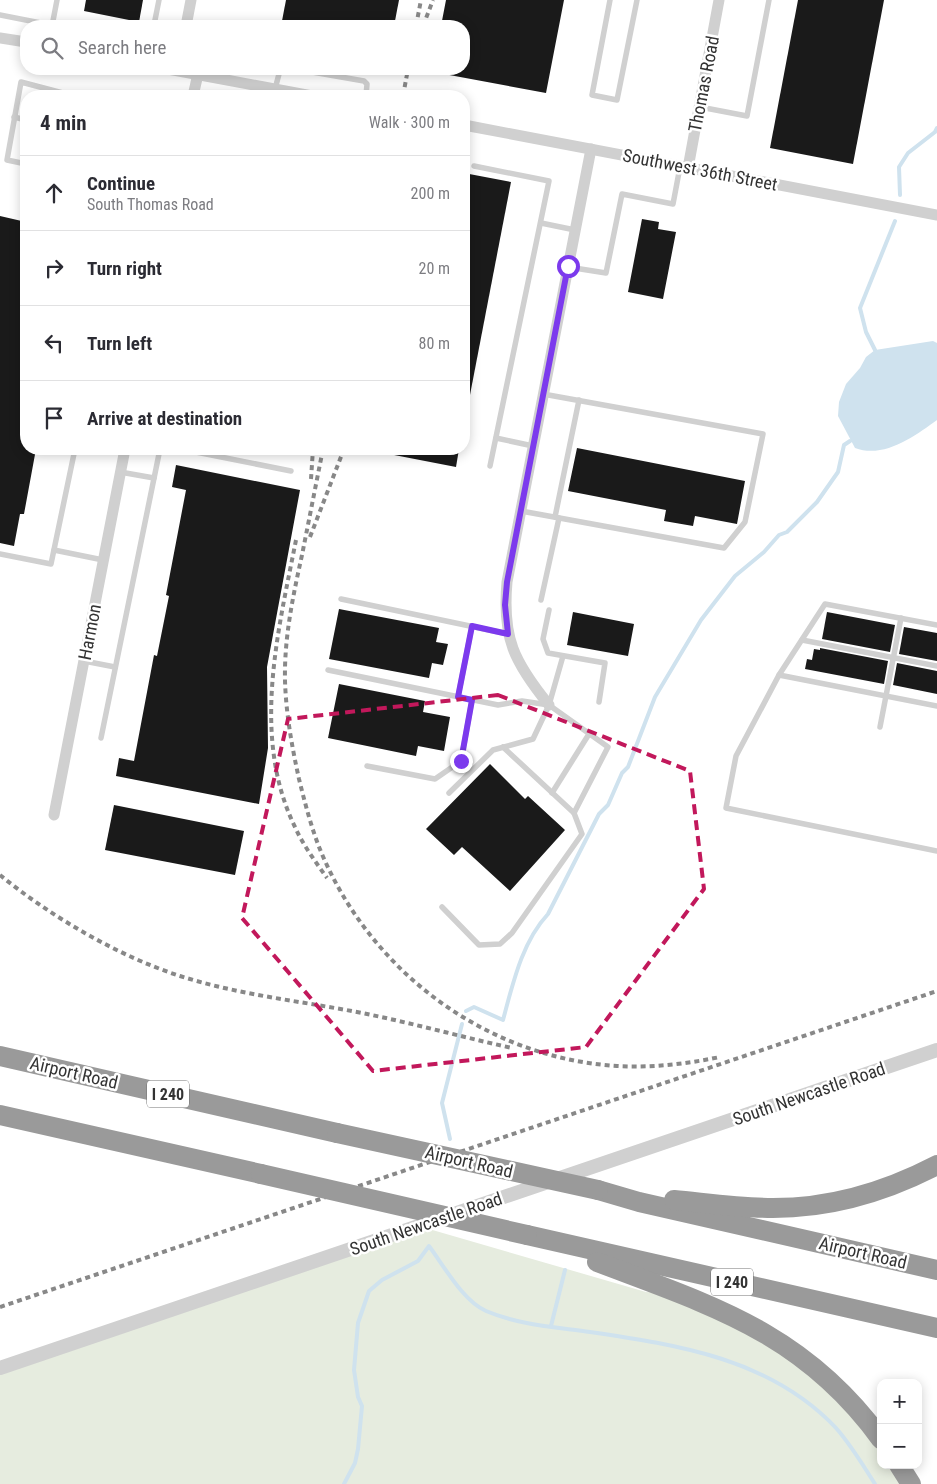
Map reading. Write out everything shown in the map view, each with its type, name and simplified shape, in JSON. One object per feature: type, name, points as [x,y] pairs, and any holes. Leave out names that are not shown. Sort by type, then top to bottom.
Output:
[{"type":"highway","name":"Airport Road","points":[[0,1056],[642,1200],[937,1270]]},
{"type":"highway","name":"I 240","points":[[0,1115],[937,1328]]},
{"type":"highway","points":[[642,1200],[770,1208],[824,1204],[883,1189],[937,1165]]},
{"type":"highway","points":[[527,1235],[718,1308],[758,1328],[788,1347],[818,1370],[847,1398],[877,1434]]},
{"type":"highway","points":[[902,1469],[911,1484]]},
{"type":"street","points":[[187,20],[191,0]]},
{"type":"street","name":"Thomas Road","points":[[684,167],[700,107],[719,0]]},
{"type":"street","points":[[0,38],[20,41]]},
{"type":"street","points":[[195,90],[198,75]]},
{"type":"street","points":[[203,75],[281,90]]},
{"type":"street","name":"Southwest 36th Street","points":[[470,126],[937,215]]},
{"type":"street","points":[[549,705],[527,678],[516,658],[508,634],[505,605],[507,582],[591,149]]},
{"type":"street","name":"Harmon","points":[[54,815],[124,455]]},
{"type":"street","name":"South Newcastle Road","points":[[0,1368],[937,1050]]},
{"type":"lane","points":[[55,20],[58,0]]},
{"type":"lane","points":[[155,20],[159,0]]},
{"type":"lane","points":[[610,0],[592,95],[617,100],[637,0]]},
{"type":"lane","points":[[700,107],[747,116],[769,0]]},
{"type":"lane","points":[[0,15],[25,20]]},
{"type":"lane","points":[[276,89],[279,75]]},
{"type":"lane","points":[[330,75],[364,81],[367,84],[366,90]]},
{"type":"lane","points":[[20,163],[7,160],[20,82],[51,90]]},
{"type":"lane","points":[[14,117],[20,118]]},
{"type":"lane","points":[[474,166],[549,181],[490,466]]},
{"type":"lane","points":[[568,266],[606,273],[622,194],[673,204],[684,167]]},
{"type":"lane","points":[[541,223],[575,230]]},
{"type":"lane","points":[[521,511],[724,548],[745,522],[763,434],[544,394]]},
{"type":"lane","points":[[541,600],[578,400]]},
{"type":"lane","points":[[496,438],[533,446]]},
{"type":"lane","points":[[0,554],[51,564],[74,455]]},
{"type":"lane","points":[[101,738],[159,455]]},
{"type":"lane","points":[[211,455],[291,471]]},
{"type":"lane","points":[[120,472],[154,478]]},
{"type":"lane","points":[[54,550],[104,560]]},
{"type":"lane","points":[[341,599],[508,634]]},
{"type":"lane","points":[[937,625],[825,604],[779,675],[736,756],[726,808],[937,851]]},
{"type":"lane","points":[[549,610],[543,639],[548,653],[605,663],[599,702]]},
{"type":"lane","points":[[880,726],[901,618]]},
{"type":"lane","points":[[458,697],[472,626]]},
{"type":"lane","points":[[802,640],[937,666]]},
{"type":"lane","points":[[449,793],[493,750],[533,739],[549,705],[563,656]]},
{"type":"lane","points":[[84,661],[115,668]]},
{"type":"lane","points":[[328,670],[498,705],[522,701],[549,705],[608,747],[574,813]]},
{"type":"lane","points":[[779,675],[937,706]]},
{"type":"lane","points":[[367,766],[435,779],[461,761],[472,700]]},
{"type":"lane","points":[[552,793],[590,734]]},
{"type":"lane","points":[[442,907],[479,945],[500,944],[512,933],[582,834],[574,813],[503,747]]},
{"type":"highlighted area","points":[[498,695],[690,771],[704,889],[586,1047],[373,1071],[242,918],[288,719]]},
{"type":"shaded area","points":[[429,1229],[646,1292],[662,1293],[696,1304],[802,1366],[877,1444],[877,1469],[894,1469],[903,1484],[0,1484],[0,1374]]},
{"type":"water","points":[[933,341],[937,343],[937,420],[909,439],[888,448],[866,451],[855,448],[838,416],[839,402],[846,384],[860,368],[866,357],[875,350]]},
{"type":"building","points":[[86,0],[143,0],[139,20],[129,20],[84,11]]},
{"type":"building","points":[[286,0],[399,0],[395,20],[282,20]]},
{"type":"building","points":[[446,0],[564,0],[546,93],[449,75],[470,75],[470,20],[442,20]]},
{"type":"building","points":[[798,0],[884,0],[853,164],[770,148]]},
{"type":"building","points":[[470,174],[511,182],[470,395]]},
{"type":"building","points":[[0,216],[20,221],[20,455],[35,455],[24,514],[20,514],[14,546],[0,543]]},
{"type":"building","points":[[642,219],[659,222],[658,229],[676,232],[663,299],[628,292]]},
{"type":"building","points":[[577,448],[745,481],[737,524],[695,516],[693,526],[664,521],[666,510],[568,491]]},
{"type":"building","points":[[394,455],[458,455],[456,467]]},
{"type":"building","points":[[176,465],[300,490],[267,667],[268,748],[259,804],[116,776],[119,758],[134,761],[154,655],[157,656],[169,596],[166,595],[186,490],[172,487]]},
{"type":"building","points":[[339,609],[439,628],[436,642],[448,644],[443,665],[432,663],[429,678],[329,659]]},
{"type":"building","points":[[573,612],[634,624],[628,656],[567,645]]},
{"type":"building","points":[[827,612],[895,625],[890,652],[822,639]]},
{"type":"building","points":[[904,627],[937,633],[937,661],[899,654]]},
{"type":"building","points":[[820,648],[888,661],[884,684],[805,669],[807,659],[812,660],[814,649],[820,650]]},
{"type":"building","points":[[897,663],[937,671],[937,694],[893,685]]},
{"type":"building","points":[[339,684],[425,701],[423,712],[450,717],[444,751],[418,746],[416,756],[328,738]]},
{"type":"building","points":[[490,764],[525,799],[528,796],[565,830],[510,891],[462,847],[454,855],[426,829]]},
{"type":"building","points":[[114,805],[244,831],[235,875],[105,850]]},
{"type":"waterway","points":[[900,195],[899,167],[908,153],[935,132],[937,128]]},
{"type":"waterway","points":[[875,350],[866,332],[860,308],[895,221]]},
{"type":"waterway","points":[[466,1011],[474,1007],[503,1020],[515,978],[531,937],[548,914],[599,814],[608,805],[622,773],[628,767],[655,697],[701,620],[735,576],[764,552],[779,535],[787,532],[817,502],[838,472],[844,445],[850,441]]},
{"type":"waterway","points":[[450,1139],[442,1103],[462,1024]]},
{"type":"waterway","points":[[344,1484],[355,1463],[358,1449],[362,1406],[358,1397],[354,1370],[358,1323],[369,1291],[382,1280],[418,1261],[429,1246],[462,1291],[486,1311],[499,1316],[550,1327],[623,1337],[690,1350],[722,1359],[753,1371],[783,1386],[810,1405],[836,1428],[852,1448],[875,1484]]},
{"type":"waterway","points":[[551,1326],[565,1270]]},
{"type":"railway","points":[[417,20],[421,0]]},
{"type":"railway","points":[[425,20],[433,0]]},
{"type":"railway","points":[[404,90],[407,75]]},
{"type":"railway","points":[[311,479],[313,455]]},
{"type":"railway","points":[[322,455],[290,617],[285,665],[286,693],[294,755],[310,821],[325,861],[347,902],[375,940],[406,974],[442,1004],[482,1028],[525,1047],[570,1060],[617,1066],[669,1065],[720,1057]]},
{"type":"railway","points":[[310,537],[342,455]]},
{"type":"railway","points":[[296,540],[282,611],[272,684],[271,721],[274,757],[282,793],[295,827],[305,847],[327,878]]},
{"type":"railway","points":[[0,875],[63,920],[109,946],[133,958],[180,976],[247,993],[381,1017],[512,1048]]},
{"type":"railway","points":[[0,1307],[937,991]]},
{"type":"route","points":[[461,761],[472,700],[458,697],[472,626],[508,634],[505,623],[507,582],[568,266]]}]
